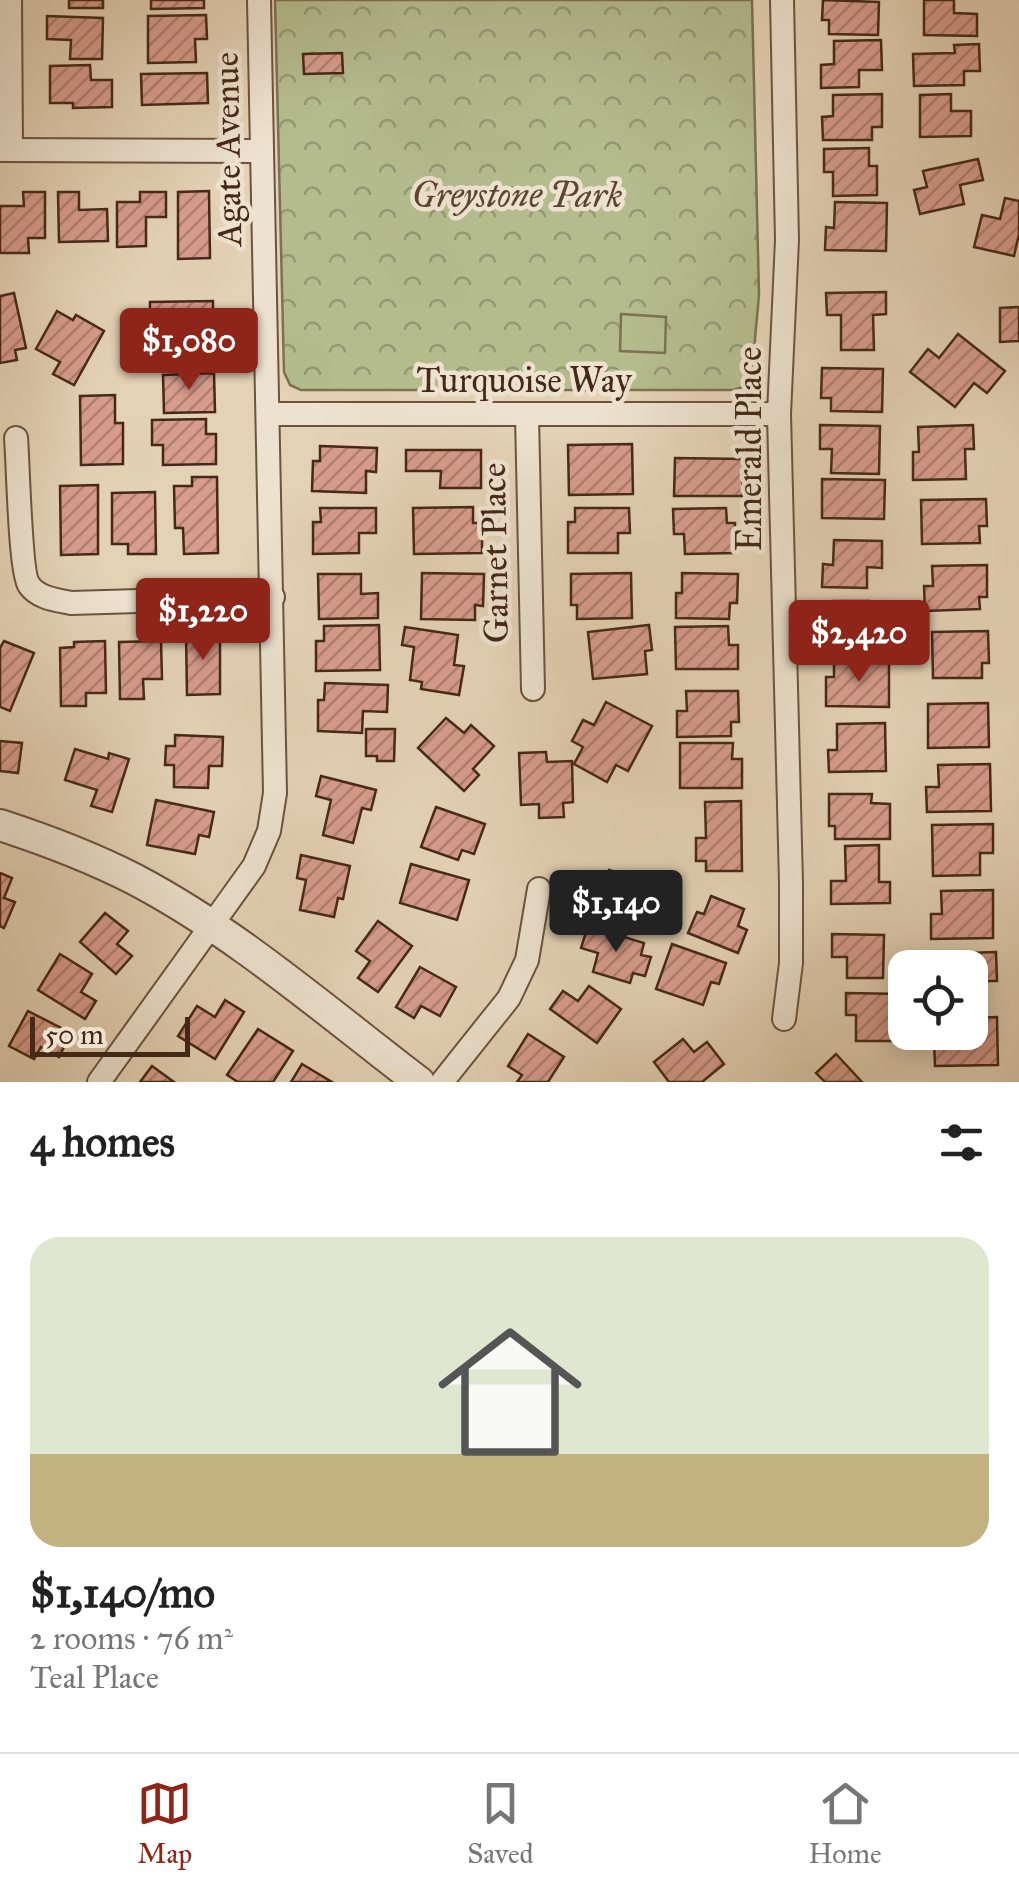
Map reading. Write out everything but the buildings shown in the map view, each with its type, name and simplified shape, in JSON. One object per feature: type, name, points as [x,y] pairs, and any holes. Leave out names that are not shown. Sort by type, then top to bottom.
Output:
[{"type":"street","points":[[10,0],[6,150],[262,151]]},
{"type":"street","name":"Agate Avenue","points":[[99,1082],[254,866],[269,831],[276,794],[259,0]]},
{"type":"street","name":"Emerald Place","points":[[782,0],[787,240],[779,414],[791,883],[791,963],[784,1019]]},
{"type":"street","name":"Turquoise Way","points":[[270,414],[779,414]]},
{"type":"street","name":"Garnet Place","points":[[527,416],[533,689]]},
{"type":"street","points":[[16,438],[25,580],[42,597],[70,603],[273,597]]},
{"type":"street","points":[[0,825],[65,846],[136,880],[212,926],[420,1082]]},
{"type":"street","points":[[442,1082],[509,998],[527,960],[539,889]]},
{"type":"green space","name":"Greystone Park","points":[[275,0],[752,0],[759,295],[752,372],[746,386],[733,390],[301,390],[290,385],[284,372]]},
{"type":"green space","points":[[621,314],[666,317],[665,353],[620,351]]}]
